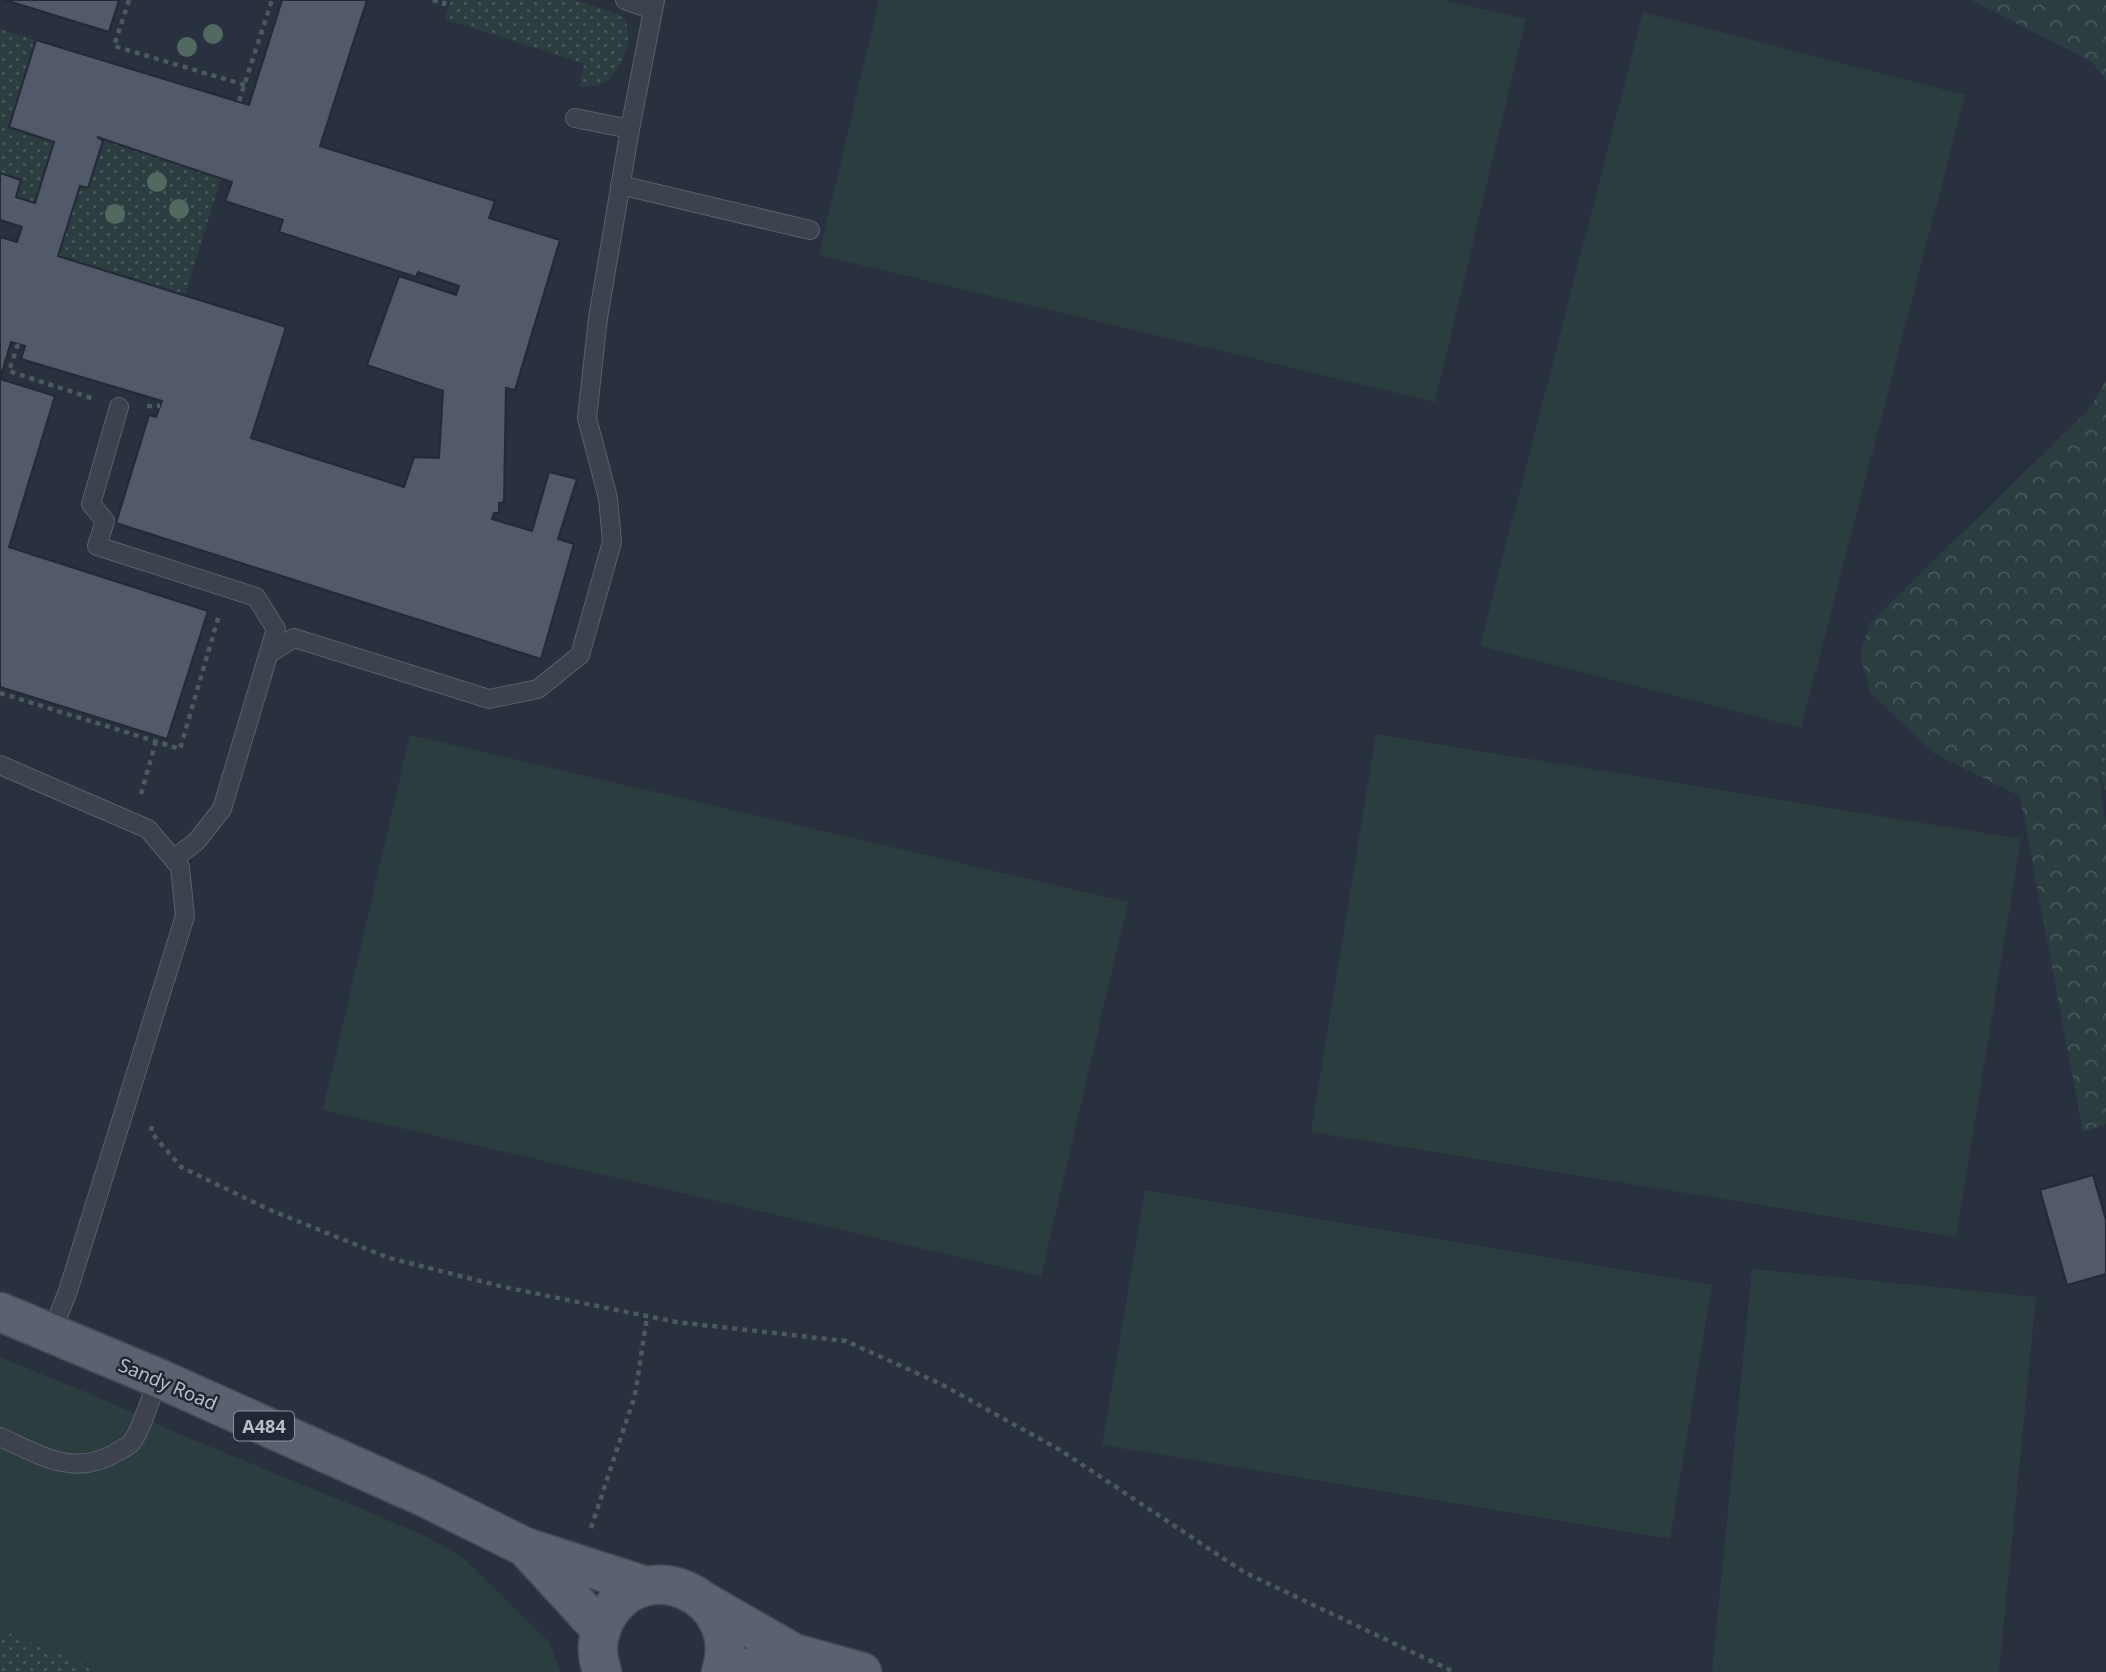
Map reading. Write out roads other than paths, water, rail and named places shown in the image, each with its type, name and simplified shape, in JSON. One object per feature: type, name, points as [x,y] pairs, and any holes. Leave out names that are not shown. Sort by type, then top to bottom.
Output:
[{"type":"main road","name":"Sandy Road","points":[[0,1312],[158,1378],[424,1497],[525,1548],[646,1586]]},
{"type":"main road","name":"Sandy Road","points":[[525,1548],[600,1630]]},
{"type":"main road","name":"A484","points":[[646,1586],[668,1585],[688,1590],[794,1653],[862,1672]]},
{"type":"main road","points":[[602,1672],[597,1651],[600,1630],[610,1610],[626,1595],[646,1586]]},
{"type":"main road","points":[[705,1602],[718,1618],[725,1637],[725,1658],[721,1672]]},
{"type":"main road","points":[[736,1672],[794,1653]]},
{"type":"lane","points":[[270,653],[294,638],[489,699],[538,689],[580,654],[612,542],[608,498],[587,418],[598,318],[654,5],[625,0]]},
{"type":"lane","points":[[575,118],[630,129]]},
{"type":"lane","points":[[620,185],[810,230]]},
{"type":"lane","points":[[118,407],[91,504],[105,521],[97,546],[256,597],[276,629],[222,809],[196,842],[173,859]]},
{"type":"lane","points":[[0,765],[148,829],[180,867],[185,916],[68,1291],[51,1334]]},
{"type":"lane","points":[[0,1437],[51,1461],[84,1465],[106,1459],[131,1443],[158,1378]]}]
